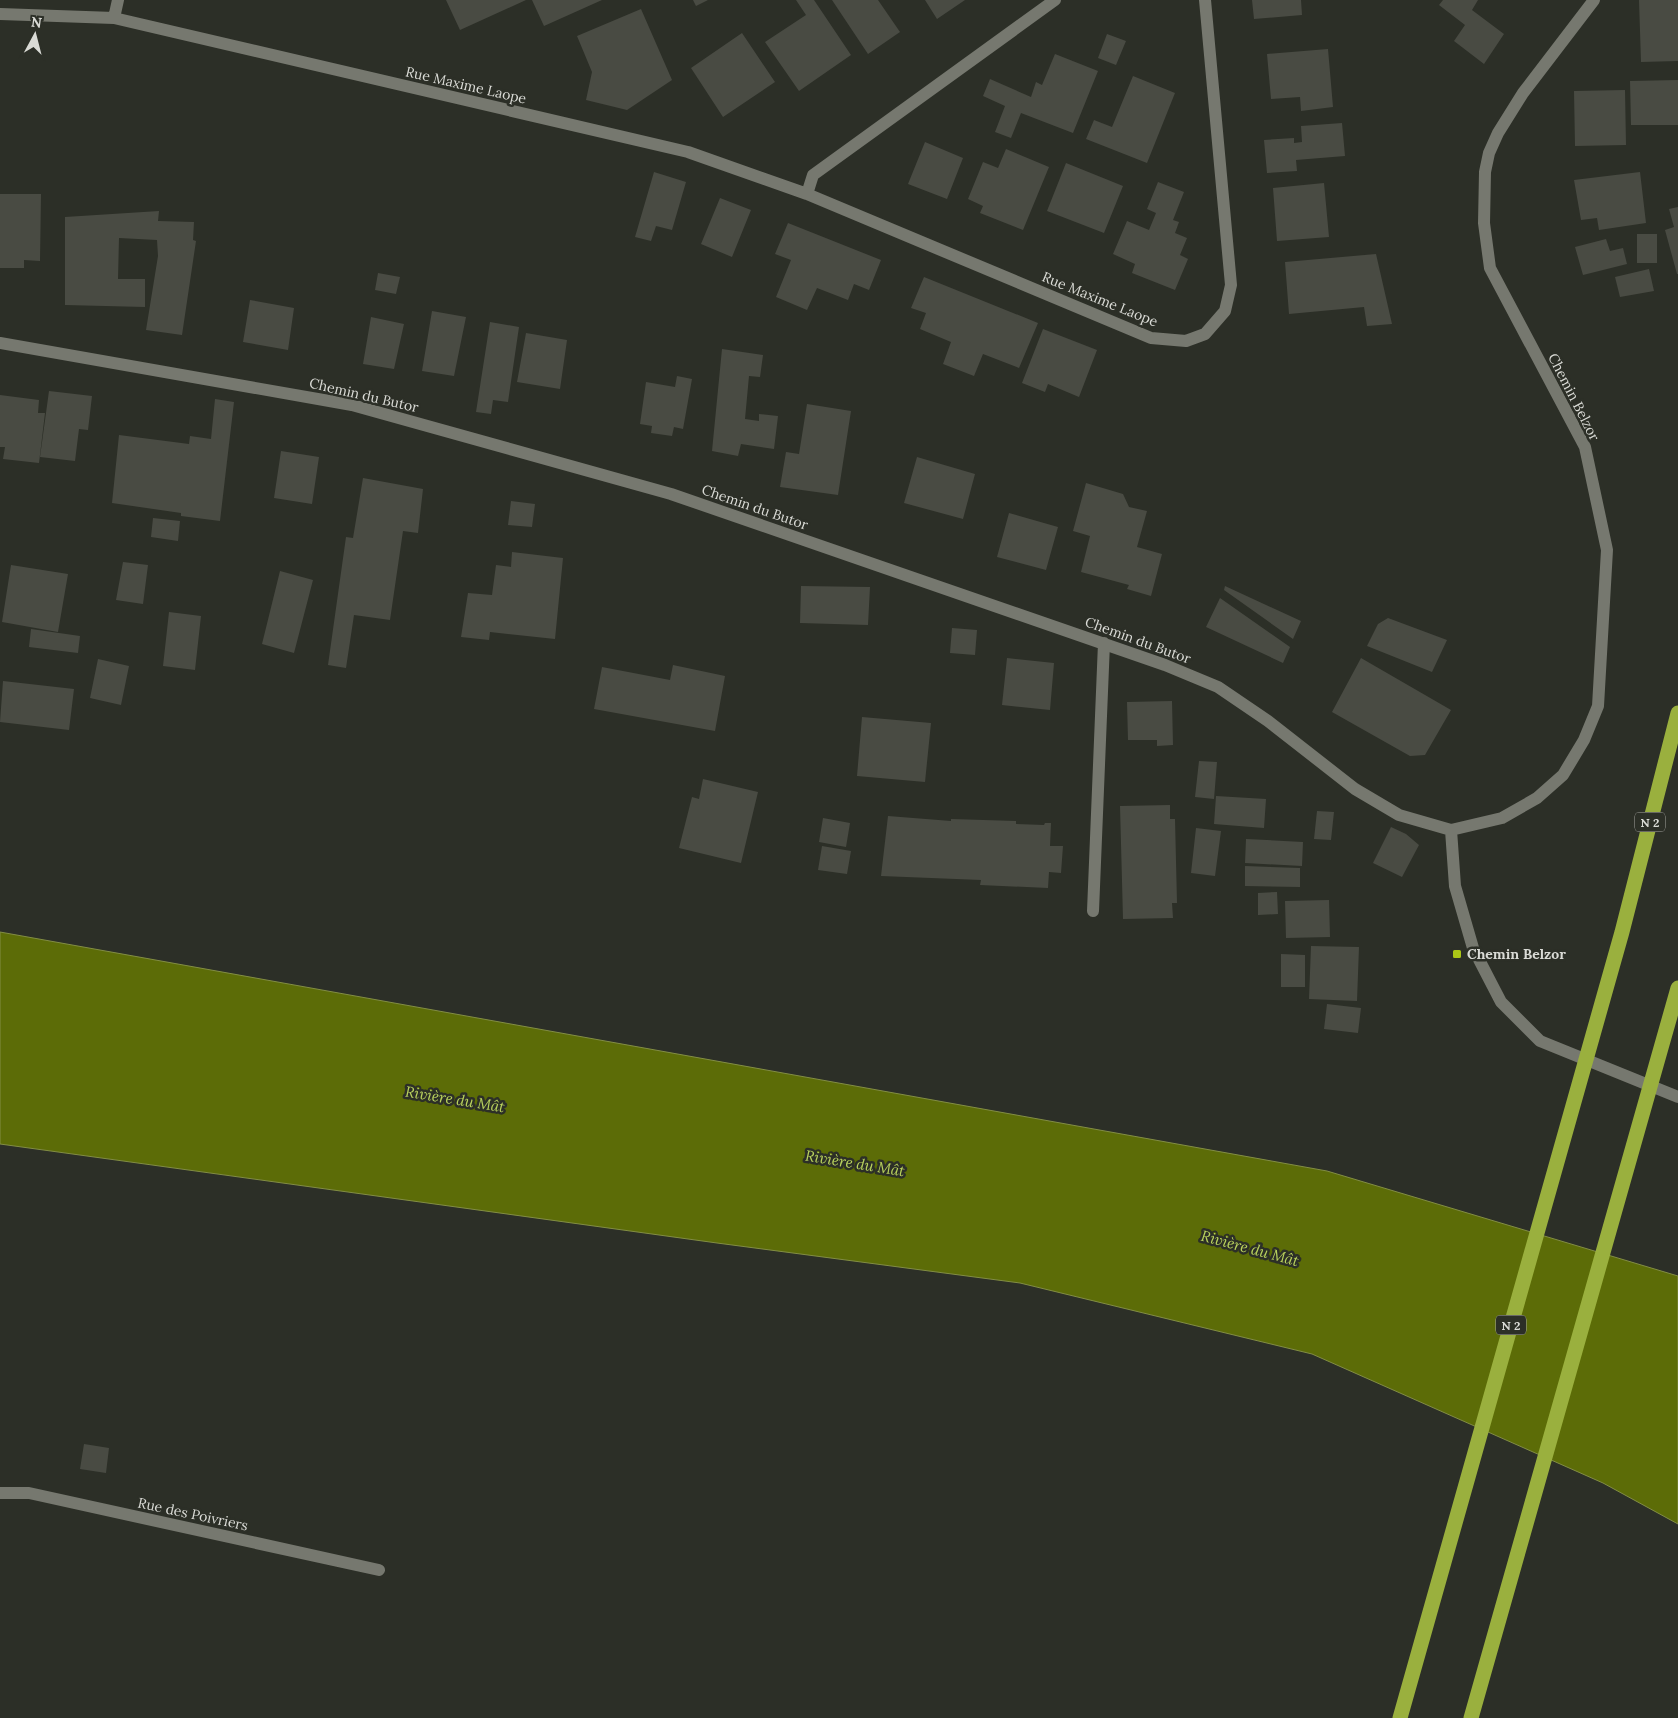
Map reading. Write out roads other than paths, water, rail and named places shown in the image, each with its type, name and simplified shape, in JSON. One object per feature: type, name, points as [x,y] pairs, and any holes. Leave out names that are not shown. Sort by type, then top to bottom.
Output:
[{"type":"highway","name":"N 2","points":[[1400,1718],[1622,932],[1678,713]]},
{"type":"highway","points":[[1471,1718],[1678,988]]},
{"type":"street","points":[[114,18],[118,0]]},
{"type":"street","points":[[807,194],[813,175],[1055,0]]},
{"type":"street","name":"Rue Maxime Laope","points":[[0,14],[114,18],[688,152],[807,194],[1151,338],[1186,341],[1205,334],[1225,311],[1231,285],[1205,0]]},
{"type":"street","name":"Chemin Belzor","points":[[1451,830],[1502,818],[1537,798],[1563,775],[1584,740],[1598,706],[1608,550],[1585,447],[1490,268],[1484,223],[1486,172],[1489,153],[1498,133],[1523,93],[1594,0]]},
{"type":"street","name":"Chemin du Butor","points":[[0,343],[352,405],[671,494],[1165,665],[1218,687],[1268,721],[1355,788],[1399,815],[1451,830]]},
{"type":"street","points":[[1093,911],[1104,644]]},
{"type":"street","points":[[1451,830],[1455,886],[1473,948],[1501,1002],[1540,1041],[1678,1097]]},
{"type":"street","name":"Rue des Poivriers","points":[[0,1493],[29,1493],[379,1570]]},
{"type":"water","name":"Rivière du Mât","points":[[0,932],[1327,1171],[1678,1276],[1678,1524],[1603,1483],[1312,1354],[1020,1283],[0,1144]]},
{"type":"place","name":"Chemin Belzor","points":[[1457,954]]}]
